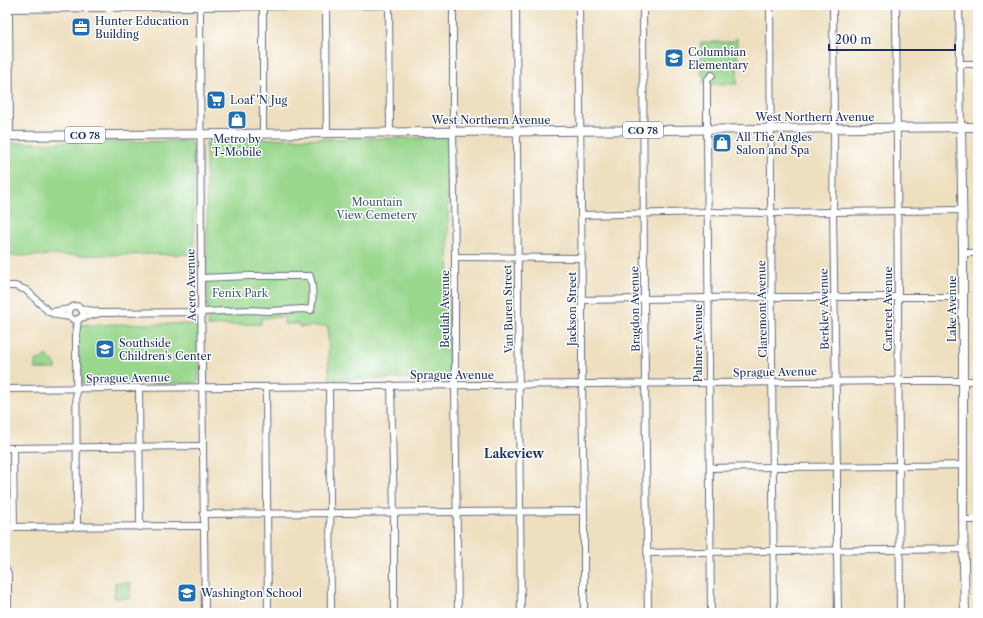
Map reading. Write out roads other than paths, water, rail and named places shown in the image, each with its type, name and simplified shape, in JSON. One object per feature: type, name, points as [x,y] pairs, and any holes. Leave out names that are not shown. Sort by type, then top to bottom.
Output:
[{"type":"main road","name":"Lake Avenue","points":[[961,127],[963,253],[963,520],[965,613]]},
{"type":"main road","name":"West Northern Avenue","points":[[8,136],[978,127]]},
{"type":"street","points":[[8,136],[7,9],[200,6],[389,5],[390,132]]},
{"type":"street","name":"Beulah Avenue","points":[[453,5],[458,613]]},
{"type":"street","name":"Van Buren Street","points":[[516,5],[521,613]]},
{"type":"street","name":"Jackson Street","points":[[579,5],[584,613]]},
{"type":"street","name":"Bragdon Avenue","points":[[643,5],[644,299],[648,613]]},
{"type":"street","name":"Claremont Avenue","points":[[770,5],[774,613]]},
{"type":"street","name":"Berkley Avenue","points":[[833,5],[833,212],[838,613]]},
{"type":"street","name":"Carteret Avenue","points":[[896,5],[900,613]]},
{"type":"street","name":"Lake Avenue","points":[[959,5],[961,127]]},
{"type":"street","name":"Acero Avenue","points":[[200,6],[201,312],[205,613]]},
{"type":"street","points":[[263,6],[263,134]]},
{"type":"street","points":[[326,6],[326,133]]},
{"type":"street","points":[[959,64],[978,64]]},
{"type":"street","name":"Palmer Avenue","points":[[711,613],[708,383],[707,80],[712,75]]},
{"type":"street","points":[[581,215],[707,212],[771,213],[962,210]]},
{"type":"street","points":[[963,253],[978,253]]},
{"type":"street","points":[[455,257],[582,258]]},
{"type":"street","points":[[5,286],[15,286],[26,290],[50,312],[56,315],[75,318],[100,313],[311,310],[310,276],[201,278]]},
{"type":"street","points":[[582,300],[898,296],[963,297]]},
{"type":"street","points":[[50,312],[70,309],[76,306],[81,309],[100,313]]},
{"type":"street","points":[[70,309],[69,313],[75,318],[76,336],[77,527]]},
{"type":"street","points":[[75,318],[82,315],[81,309]]},
{"type":"street","name":"Sprague Avenue","points":[[5,389],[645,384],[898,380],[978,381]]},
{"type":"street","points":[[391,385],[394,512],[394,613]]},
{"type":"street","points":[[329,386],[331,613]]},
{"type":"street","points":[[266,387],[268,613]]},
{"type":"street","points":[[139,388],[140,527]]},
{"type":"street","points":[[5,448],[203,446]]},
{"type":"street","points":[[13,448],[14,527]]},
{"type":"street","points":[[710,468],[772,466],[837,467],[964,465]]},
{"type":"street","points":[[203,514],[584,511]]},
{"type":"street","points":[[963,520],[978,520]]},
{"type":"street","points":[[5,527],[203,526]]},
{"type":"street","points":[[648,553],[773,550],[964,549]]},
{"type":"street","points":[[5,567],[8,574],[8,613]]},
{"type":"place","name":"Hunter Education Building","points":[[81,27]]},
{"type":"place","name":"Columbian Elementary","points":[[674,58]]},
{"type":"place","name":"Loaf 'N Jug","points":[[216,100]]},
{"type":"place","name":"Metro by T-Mobile","points":[[237,120]]},
{"type":"place","name":"All The Angles Salon and Spa","points":[[722,143]]},
{"type":"place","name":"Southside Children's Center","points":[[105,349]]},
{"type":"place","name":"Washington School","points":[[187,593]]},
{"type":"district","name":"Lakeview","points":[[514,453]]},
{"type":"park label","name":"Mountain View Cemetery","points":[[377,208]]},
{"type":"park label","name":"Fenix Park","points":[[240,293]]}]
